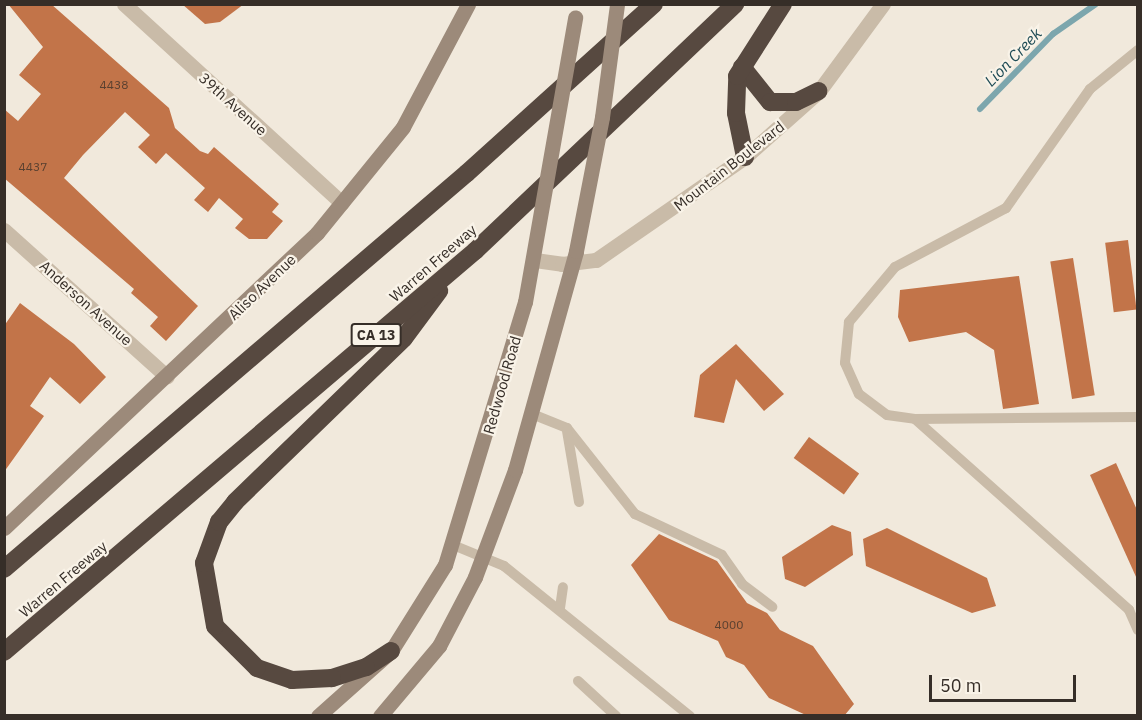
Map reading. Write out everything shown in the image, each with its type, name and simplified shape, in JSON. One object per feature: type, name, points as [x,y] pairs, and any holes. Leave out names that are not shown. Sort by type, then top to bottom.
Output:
[{"type":"highway","points":[[4,569],[476,165],[654,4]]},
{"type":"highway","name":"Warren Freeway","points":[[4,652],[475,251],[615,124],[735,4]]},
{"type":"highway","points":[[745,157],[734,93],[742,67],[783,4]]},
{"type":"highway","points":[[742,67],[770,102],[796,102],[819,92]]},
{"type":"highway","points":[[391,651],[366,667],[332,678],[292,680],[257,668],[215,626],[204,563],[219,522],[235,502],[404,338],[475,251]]},
{"type":"main road","name":"Aliso Avenue","points":[[4,528],[167,376],[342,203],[403,127],[468,4]]},
{"type":"main road","points":[[381,716],[439,646],[483,557],[532,414],[602,117],[616,4]]},
{"type":"main road","name":"Redwood Road","points":[[318,716],[391,651],[431,594],[453,545],[525,302],[535,260],[576,11]]},
{"type":"street","name":"39th Avenue","points":[[123,4],[342,203]]},
{"type":"street","name":"Mountain Boulevard","points":[[535,260],[596,260],[620,248],[745,157],[819,92],[883,4]]},
{"type":"street","name":"Anderson Avenue","points":[[4,230],[167,376]]},
{"type":"lane","points":[[1137,50],[1090,88],[1006,208],[895,267],[849,322],[845,363],[859,394],[887,415],[915,419],[1137,417]]},
{"type":"lane","points":[[532,414],[567,428],[634,514],[722,555],[742,584],[772,607]]},
{"type":"lane","points":[[915,419],[1129,610],[1137,630]]},
{"type":"lane","points":[[567,428],[579,502]]},
{"type":"lane","points":[[453,545],[483,557],[560,609],[690,716]]},
{"type":"lane","points":[[560,609],[563,587]]},
{"type":"lane","points":[[578,681],[616,716]]},
{"type":"building","points":[[8,4],[51,4],[169,108],[175,128],[200,151],[208,154],[214,147],[279,204],[272,212],[283,221],[267,239],[249,239],[235,228],[243,219],[219,198],[208,212],[194,200],[205,188],[166,153],[156,164],[138,147],[150,135],[125,112],[64,178],[198,306],[166,341],[150,326],[158,317],[131,293],[134,289],[4,178],[4,109],[18,121],[41,94],[19,75],[43,47]]},
{"type":"building","points":[[182,4],[244,4],[220,22],[205,24]]},
{"type":"building","points":[[1128,240],[1137,309],[1114,312],[1105,243]]},
{"type":"building","points":[[1073,258],[1095,395],[1072,399],[1050,262]]},
{"type":"building","points":[[1019,276],[1039,404],[1003,409],[994,350],[966,332],[909,342],[898,317],[900,290]]},
{"type":"building","points":[[20,303],[74,344],[106,377],[80,404],[50,377],[30,406],[44,416],[4,472],[4,326]]},
{"type":"building","points":[[736,344],[784,394],[764,411],[736,379],[724,423],[694,417],[700,375]]},
{"type":"building","points":[[809,437],[859,473],[844,494],[794,458]]},
{"type":"building","points":[[1116,463],[1137,510],[1137,579],[1090,475]]},
{"type":"building","points":[[832,525],[851,532],[853,555],[805,587],[785,579],[782,557]]},
{"type":"building","points":[[887,528],[987,578],[996,606],[972,613],[866,566],[863,539]]},
{"type":"building","points":[[659,534],[717,561],[747,603],[767,613],[780,630],[813,646],[854,704],[844,716],[808,716],[769,698],[744,665],[726,657],[718,641],[669,620],[631,565]]},
{"type":"waterway","name":"Lion Creek","points":[[980,109],[1053,34],[1096,4]]}]
